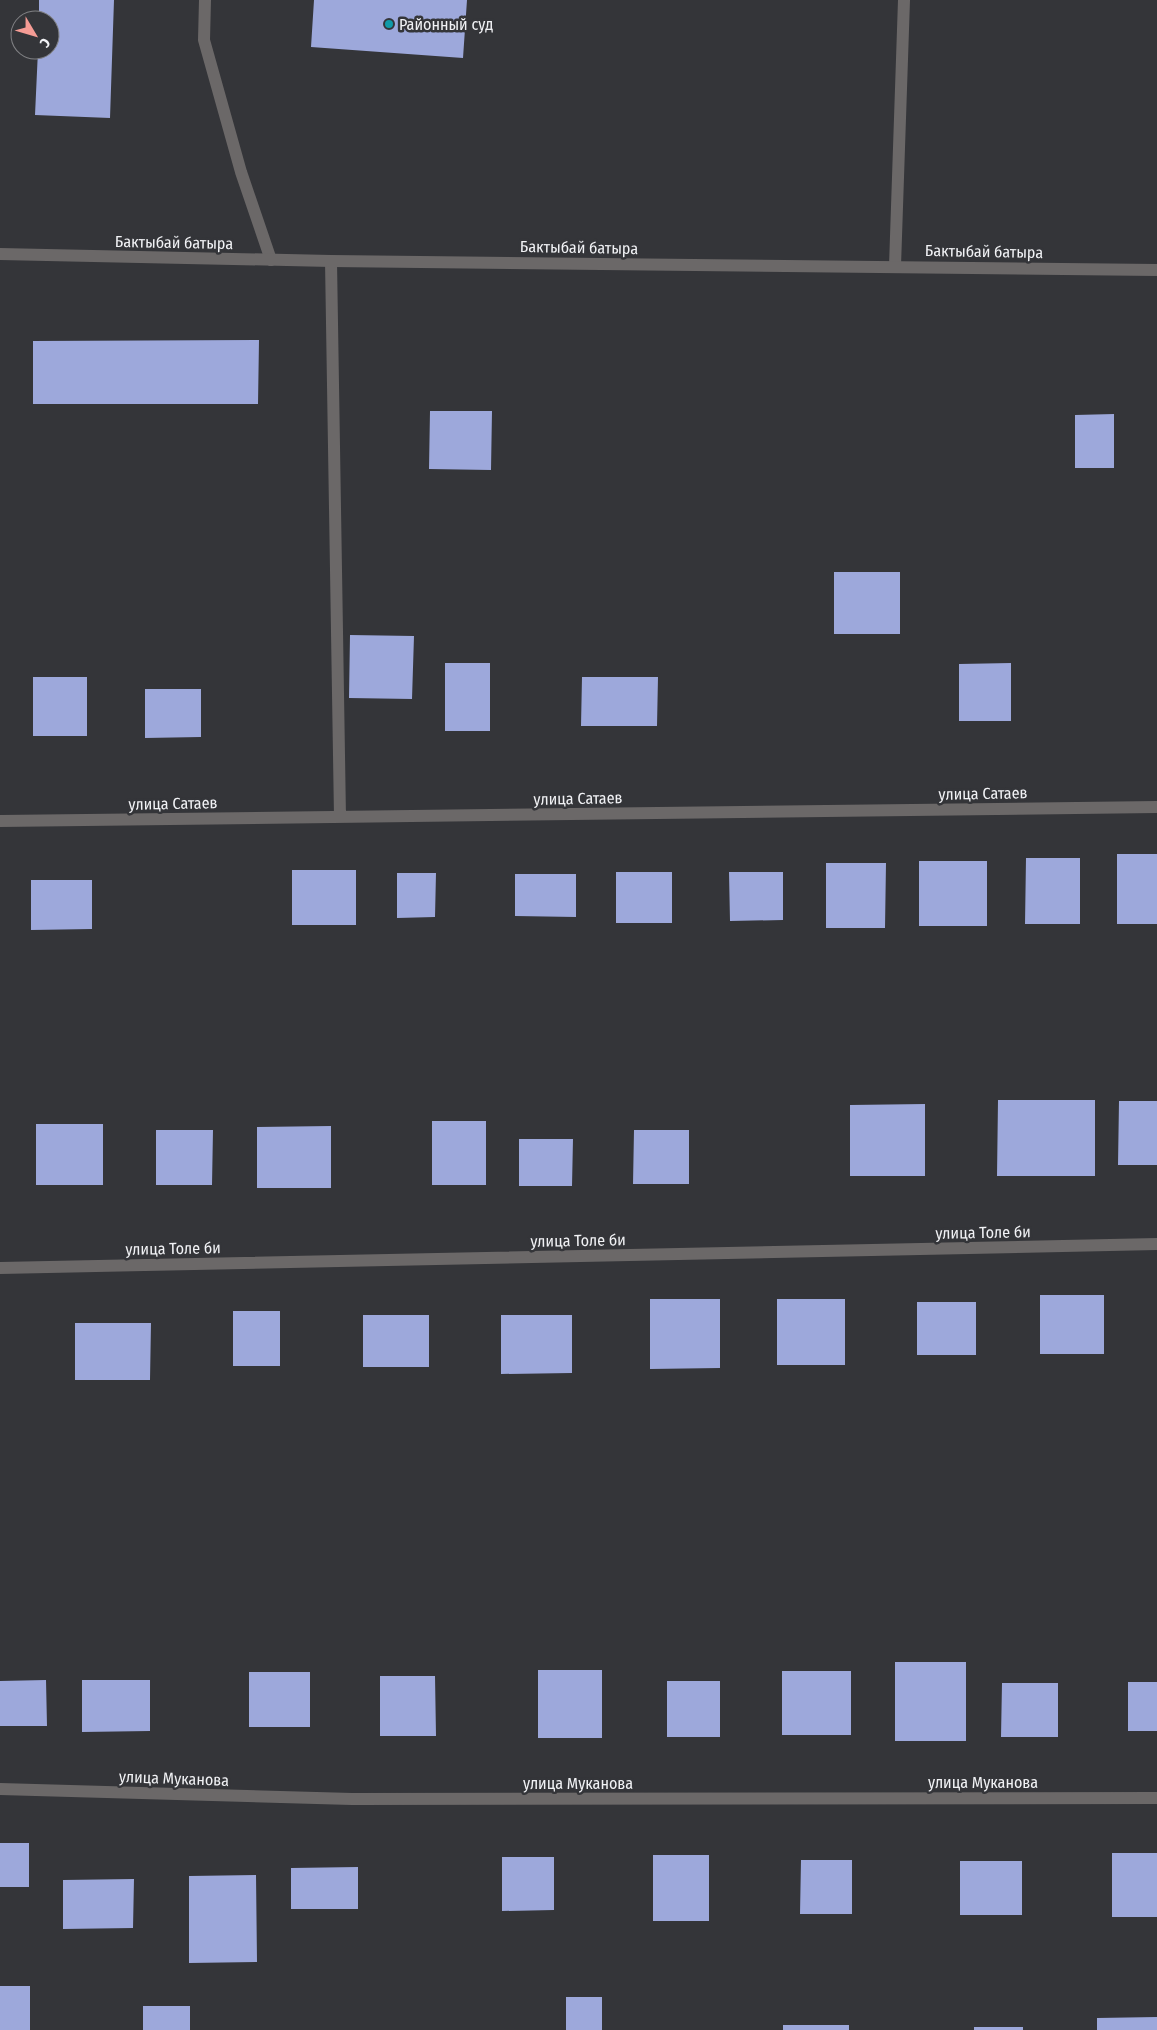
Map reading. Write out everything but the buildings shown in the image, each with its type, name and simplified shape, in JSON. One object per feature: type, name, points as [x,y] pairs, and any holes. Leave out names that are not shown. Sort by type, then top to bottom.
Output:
[{"type":"street","points":[[205,0],[204,40],[240,172],[272,260]]},
{"type":"street","points":[[895,266],[904,0]]},
{"type":"street","name":"Бактыбай батыра","points":[[0,254],[331,261],[1157,270]]},
{"type":"street","points":[[331,261],[340,817]]},
{"type":"street","name":"улица Сатаев","points":[[0,821],[1157,808]]},
{"type":"street","name":"улица Толе би","points":[[0,1268],[1157,1244]]},
{"type":"street","name":"улица Муканова","points":[[0,1789],[352,1799],[1157,1798]]},
{"type":"place","name":"Районный суд","points":[[389,24]]}]
